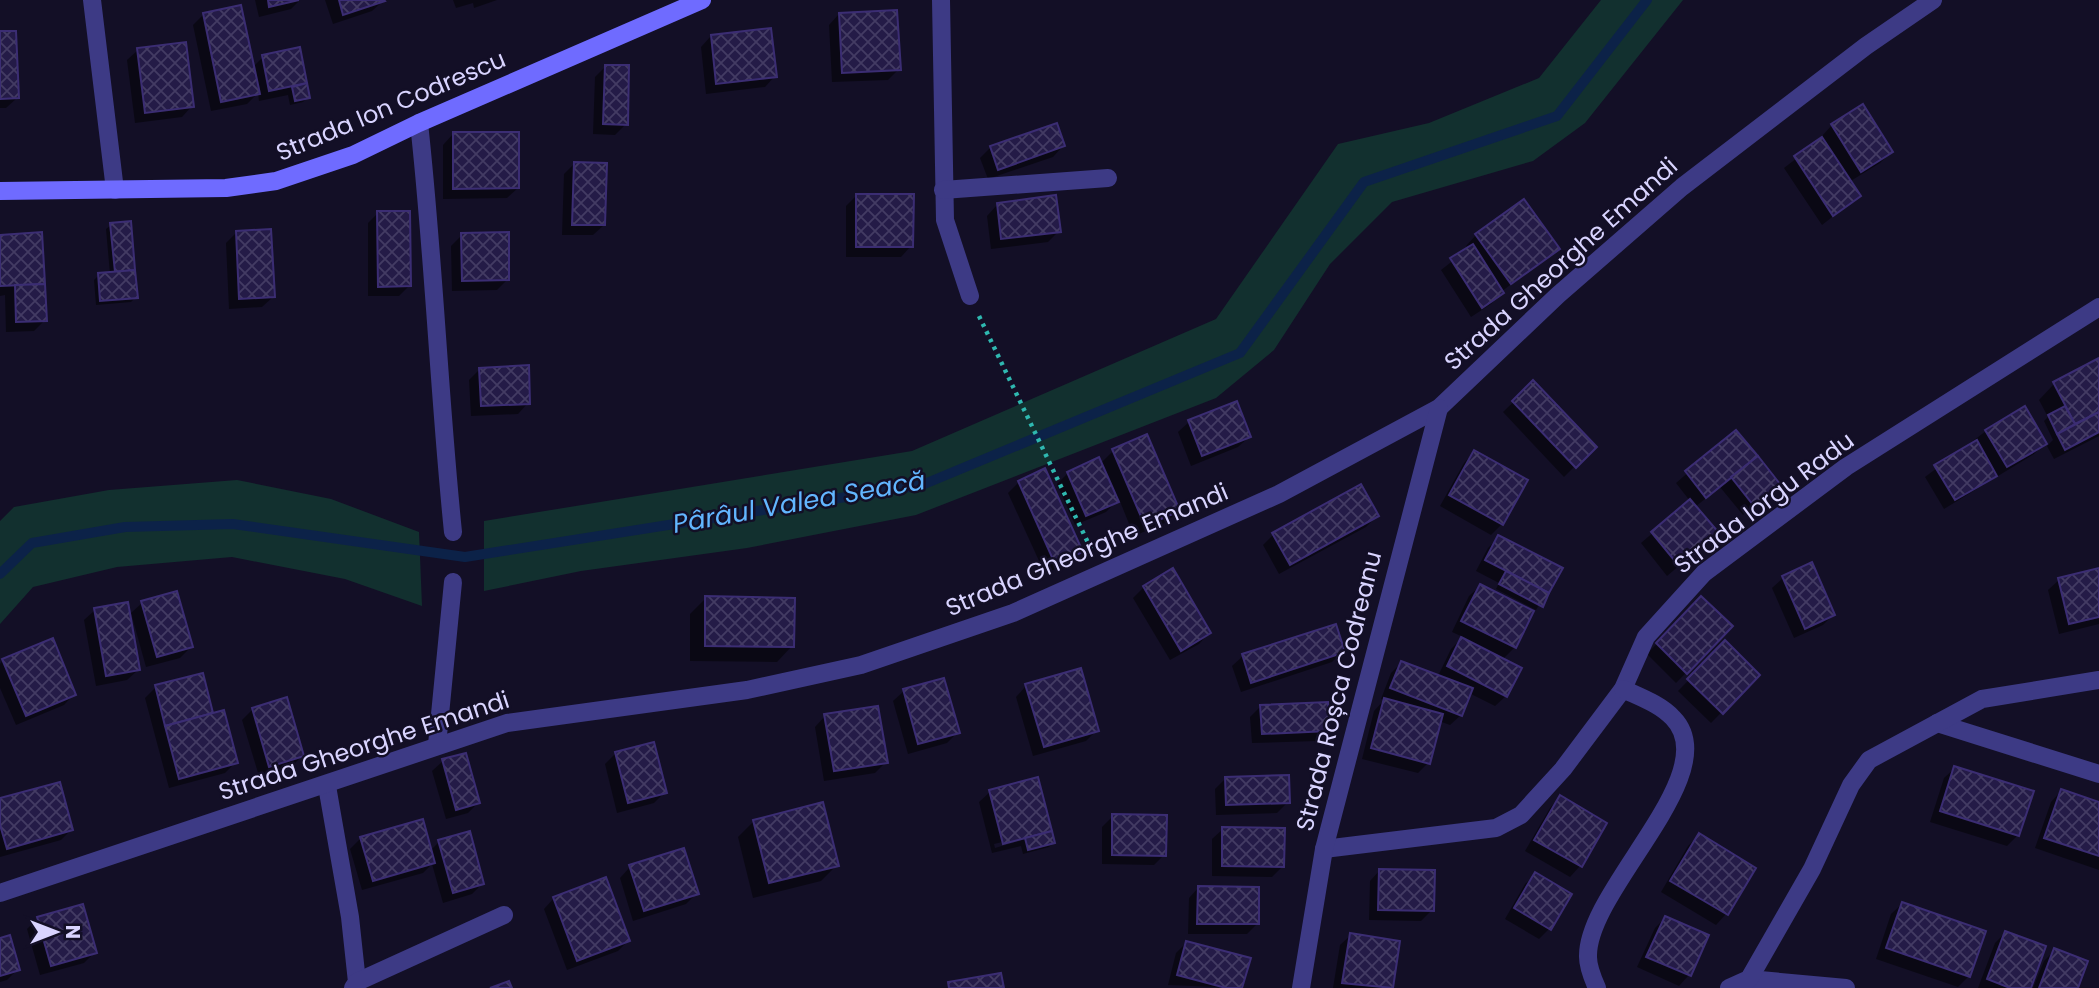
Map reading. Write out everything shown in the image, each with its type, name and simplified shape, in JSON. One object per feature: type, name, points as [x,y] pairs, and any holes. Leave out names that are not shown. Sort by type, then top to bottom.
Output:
[{"type":"main road","name":"Strada Ion Codrescu","points":[[0,191],[226,188],[276,181],[353,155],[419,123],[702,0]]},
{"type":"street","points":[[92,0],[115,190]]},
{"type":"street","points":[[941,0],[945,220],[970,296]]},
{"type":"street","name":"Strada Gheorghe Emandi","points":[[0,893],[190,827],[327,786],[437,745],[507,723],[747,690],[861,665],[1013,613],[1279,494],[1439,408],[1558,295],[1682,187],[1866,46],[1933,0]]},
{"type":"street","points":[[419,123],[430,222],[440,405],[453,532]]},
{"type":"street","points":[[943,190],[1108,178]]},
{"type":"street","name":"Strada Iorgu Radu","points":[[1324,849],[1496,828],[1521,815],[1563,769],[1622,689],[1647,637],[1704,573],[1846,467],[2099,307]]},
{"type":"street","name":"Strada Roșca Codreanu","points":[[1301,988],[1324,849],[1439,408]]},
{"type":"street","points":[[437,745],[453,582]]},
{"type":"street","points":[[1749,979],[1812,869],[1851,785],[1869,760],[1982,699],[2099,680]]},
{"type":"street","points":[[1597,988],[1588,957],[1593,930],[1604,903],[1671,799],[1687,756],[1684,734],[1675,719],[1659,706],[1622,689]]},
{"type":"street","points":[[1937,723],[2099,774]]},
{"type":"street","points":[[327,786],[350,917],[355,985],[504,915]]},
{"type":"street","points":[[1729,988],[1749,979],[1846,988]]},
{"type":"path","points":[[970,296],[1027,421],[1103,574]]},
{"type":"green space","points":[[1601,0],[1683,0],[1585,123],[1533,161],[1392,202],[1330,264],[1274,350],[1216,398],[916,515],[747,548],[581,571],[484,591],[484,521],[912,451],[1216,319],[1338,144],[1429,123],[1539,78]]},
{"type":"green space","points":[[237,480],[331,499],[419,532],[422,606],[345,579],[232,557],[117,567],[33,587],[0,624],[0,521],[14,507],[109,490]]},
{"type":"building","points":[[268,0],[299,0],[269,7]]},
{"type":"building","points":[[339,0],[384,0],[385,1],[343,15]]},
{"type":"building","points":[[241,5],[260,94],[221,102],[203,13]]},
{"type":"building","points":[[897,10],[901,70],[842,73],[839,13]]},
{"type":"building","points":[[771,28],[777,77],[716,84],[711,35]]},
{"type":"building","points":[[0,31],[16,31],[19,98],[0,99]]},
{"type":"building","points":[[186,42],[194,107],[145,113],[137,48]]},
{"type":"building","points":[[300,47],[307,83],[269,91],[262,55]]},
{"type":"building","points":[[605,65],[629,65],[628,125],[603,124]]},
{"type":"building","points":[[307,83],[310,98],[295,101],[292,87]]},
{"type":"building","points":[[1863,104],[1893,152],[1861,172],[1831,124]]},
{"type":"building","points":[[1057,123],[1065,146],[998,170],[990,146]]},
{"type":"building","points":[[453,132],[519,132],[519,188],[453,189]]},
{"type":"building","points":[[1822,137],[1861,196],[1833,216],[1794,156]]},
{"type":"building","points":[[574,162],[607,163],[605,225],[572,225]]},
{"type":"building","points":[[856,194],[914,194],[913,247],[856,247]]},
{"type":"building","points":[[1056,195],[1061,232],[1001,239],[997,203]]},
{"type":"building","points":[[1524,199],[1560,249],[1511,284],[1475,234]]},
{"type":"building","points":[[377,211],[410,211],[411,286],[378,287]]},
{"type":"building","points":[[131,221],[135,270],[115,272],[110,223]]},
{"type":"building","points":[[271,229],[275,297],[239,299],[236,231]]},
{"type":"building","points":[[42,232],[45,284],[0,286],[0,235]]},
{"type":"building","points":[[509,232],[509,280],[462,281],[461,233]]},
{"type":"building","points":[[1473,244],[1504,293],[1482,308],[1450,258]]},
{"type":"building","points":[[135,270],[138,298],[100,301],[98,273]]},
{"type":"building","points":[[45,284],[47,321],[16,322],[15,285]]},
{"type":"building","points":[[2099,358],[2099,412],[2075,424],[2053,382]]},
{"type":"building","points":[[529,365],[530,404],[481,406],[479,368]]},
{"type":"building","points":[[1533,380],[1597,447],[1576,468],[1512,401]]},
{"type":"building","points":[[1237,401],[1251,437],[1202,456],[1188,420]]},
{"type":"building","points":[[2025,406],[2047,444],[2007,467],[1985,430]]},
{"type":"building","points":[[2065,406],[2075,424],[2057,434],[2048,415]]},
{"type":"building","points":[[2099,412],[2099,432],[2065,450],[2057,434]]},
{"type":"building","points":[[1736,430],[1758,456],[1706,498],[1685,471]]},
{"type":"building","points":[[1147,434],[1180,511],[1145,526],[1112,449]]},
{"type":"building","points":[[1977,440],[1997,476],[1955,500],[1934,465]]},
{"type":"building","points":[[1474,450],[1528,480],[1503,525],[1449,495]]},
{"type":"building","points":[[1758,456],[1780,484],[1754,506],[1731,477]]},
{"type":"building","points":[[1099,457],[1119,502],[1086,516],[1067,472]]},
{"type":"building","points":[[1045,468],[1083,552],[1055,564],[1018,481]]},
{"type":"building","points":[[1361,484],[1379,516],[1290,565],[1272,533]]},
{"type":"building","points":[[1690,499],[1719,533],[1679,566],[1651,532]]},
{"type":"building","points":[[1498,535],[1563,568],[1549,593],[1485,560]]},
{"type":"building","points":[[1812,562],[1835,615],[1805,629],[1782,576]]},
{"type":"building","points":[[1173,568],[1211,633],[1181,651],[1143,586]]},
{"type":"building","points":[[2099,568],[2099,617],[2069,624],[2058,578]]},
{"type":"building","points":[[1506,571],[1549,593],[1543,607],[1499,584]]},
{"type":"building","points":[[1480,584],[1534,611],[1516,648],[1461,621]]},
{"type":"building","points":[[177,591],[193,647],[157,657],[141,601]]},
{"type":"building","points":[[705,596],[795,598],[794,647],[705,646]]},
{"type":"building","points":[[1701,596],[1733,626],[1687,674],[1656,643]]},
{"type":"building","points":[[128,602],[140,670],[106,676],[94,608]]},
{"type":"building","points":[[1336,624],[1345,652],[1251,683],[1242,654]]},
{"type":"building","points":[[1461,637],[1522,668],[1507,697],[1447,666]]},
{"type":"building","points":[[53,638],[76,695],[26,716],[2,659]]},
{"type":"building","points":[[1725,640],[1760,675],[1723,714],[1687,679]]},
{"type":"building","points":[[1401,661],[1473,688],[1462,716],[1390,688]]},
{"type":"building","points":[[1081,668],[1099,731],[1044,747],[1025,684]]},
{"type":"building","points":[[203,673],[213,713],[165,726],[155,685]]},
{"type":"building","points":[[944,678],[960,733],[918,744],[903,689]]},
{"type":"building","points":[[287,697],[304,756],[269,767],[252,708]]},
{"type":"building","points":[[1384,698],[1443,714],[1430,764],[1371,748]]},
{"type":"building","points":[[1328,702],[1329,731],[1262,734],[1260,705]]},
{"type":"building","points":[[878,706],[888,763],[834,771],[824,714]]},
{"type":"building","points":[[224,710],[238,763],[179,779],[165,726]]},
{"type":"building","points":[[654,742],[667,793],[628,803],[615,752]]},
{"type":"building","points":[[466,753],[480,803],[456,810],[442,759]]},
{"type":"building","points":[[1954,766],[2034,791],[2019,836],[1940,811]]},
{"type":"building","points":[[1289,775],[1290,803],[1226,805],[1225,777]]},
{"type":"building","points":[[1038,777],[1052,831],[1003,844],[989,790]]},
{"type":"building","points":[[60,782],[73,830],[7,849],[0,825],[0,798]]},
{"type":"building","points":[[2061,789],[2099,802],[2099,856],[2044,838]]},
{"type":"building","points":[[1560,795],[1607,823],[1582,867],[1534,840]]},
{"type":"building","points":[[823,802],[839,866],[769,883],[753,820]]},
{"type":"building","points":[[1112,814],[1167,815],[1166,856],[1112,855]]},
{"type":"building","points":[[423,819],[435,863],[373,881],[360,837]]},
{"type":"building","points":[[1222,827],[1285,828],[1284,867],[1222,866]]},
{"type":"building","points":[[470,831],[484,884],[453,893],[438,840]]},
{"type":"building","points":[[1052,831],[1055,843],[1028,850],[1025,838]]},
{"type":"building","points":[[1699,833],[1756,868],[1728,915],[1670,881]]},
{"type":"building","points":[[684,848],[699,894],[644,911],[629,865]]},
{"type":"building","points":[[1379,869],[1435,870],[1434,911],[1378,910]]},
{"type":"building","points":[[1535,872],[1572,894],[1551,930],[1514,908]]},
{"type":"building","points":[[606,877],[630,941],[577,961],[553,897]]},
{"type":"building","points":[[1198,886],[1259,887],[1259,924],[1197,924]]},
{"type":"building","points":[[1902,902],[1986,931],[1970,977],[1886,948]]},
{"type":"building","points":[[83,904],[97,953],[51,966],[37,917]]},
{"type":"building","points":[[1665,916],[1709,935],[1691,976],[1646,957]]},
{"type":"building","points":[[2005,931],[2046,946],[2031,988],[2010,988],[1987,979]]},
{"type":"building","points":[[1350,933],[1400,941],[1393,988],[1342,983]]},
{"type":"building","points":[[10,935],[20,970],[0,976],[0,938]]},
{"type":"building","points":[[1186,941],[1251,958],[1242,988],[1226,988],[1177,975]]},
{"type":"building","points":[[2054,948],[2088,961],[2078,988],[2039,988]]},
{"type":"building","points":[[1001,973],[1004,988],[949,988],[948,982]]},
{"type":"building","points":[[509,981],[512,988],[490,988]]},
{"type":"waterway","name":"Pârâul Valea Seacă","points":[[0,574],[32,543],[125,527],[233,524],[465,557],[922,485],[1240,353],[1364,182],[1557,116],[1647,0]]}]
